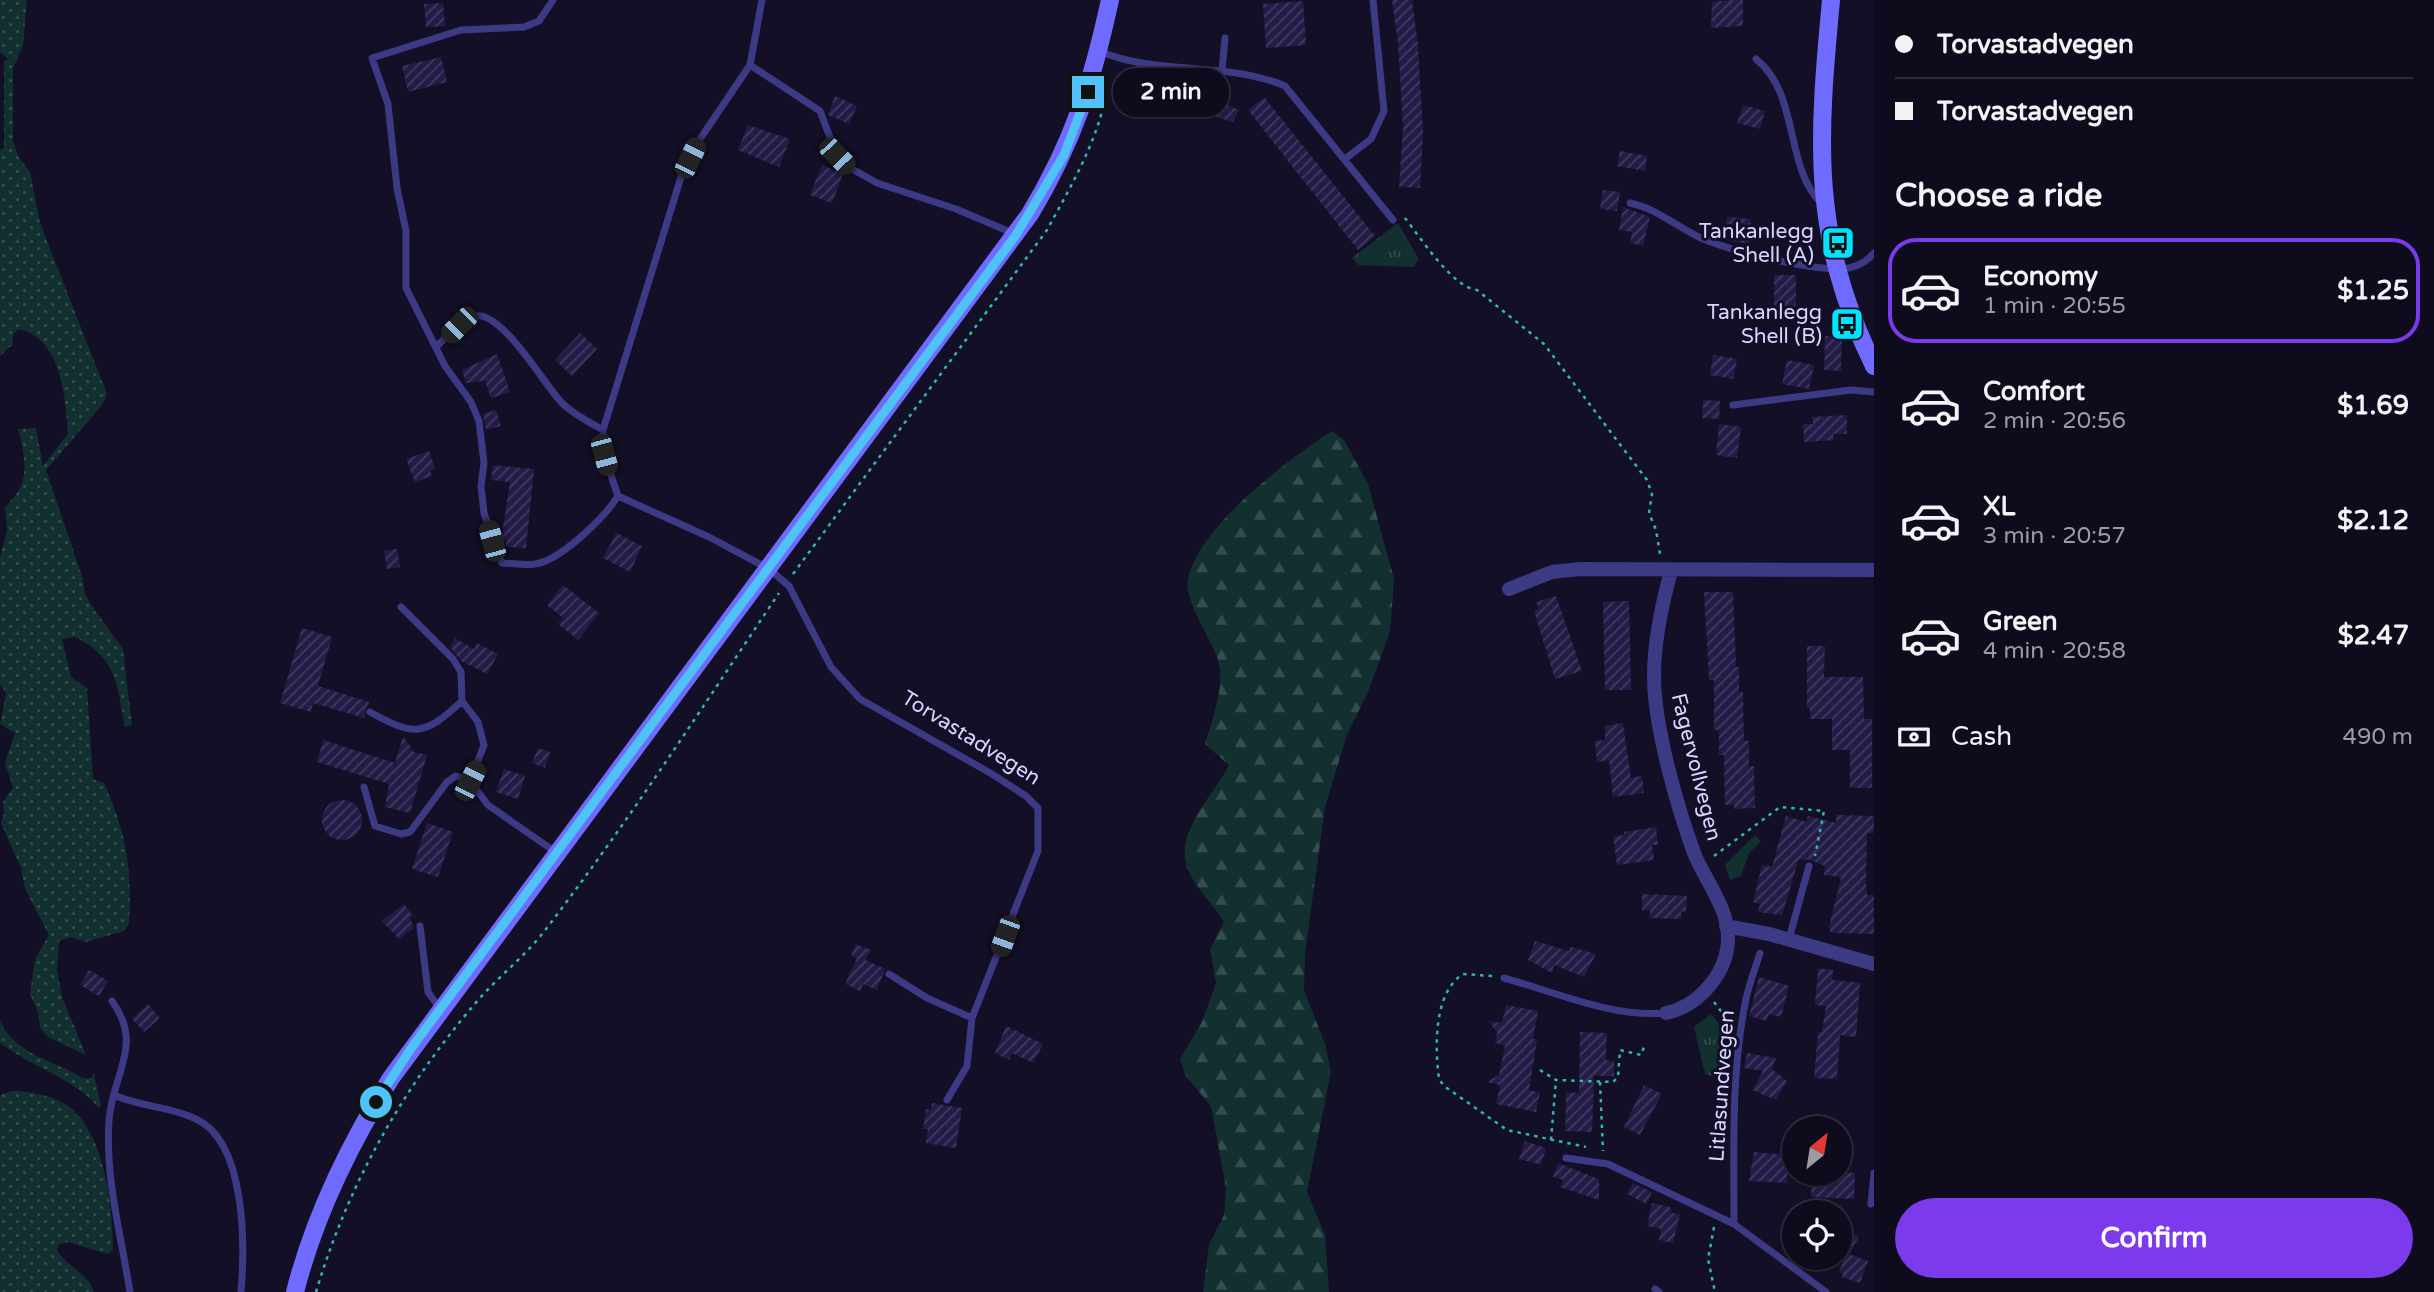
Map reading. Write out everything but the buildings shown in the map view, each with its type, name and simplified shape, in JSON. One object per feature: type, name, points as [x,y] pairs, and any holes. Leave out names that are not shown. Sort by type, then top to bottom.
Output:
[{"type":"main road","points":[[295,1292],[315,1223],[344,1160],[391,1078],[1016,235],[1069,144],[1099,51],[1110,0]]},
{"type":"main road","points":[[1831,0],[1820,121],[1824,206],[1837,269],[1874,366]]},
{"type":"street","points":[[1509,589],[1562,570],[1874,570]]},
{"type":"street","name":"Fagervollvegen","points":[[1666,571],[1655,662],[1656,709],[1689,839],[1726,926],[1728,937],[1725,956],[1707,990],[1688,1005],[1666,1013]]},
{"type":"street","points":[[1726,926],[1788,939],[1874,964]]},
{"type":"lane","points":[[553,0],[539,21],[524,27],[461,30],[372,58],[388,104],[397,188],[406,231],[406,288],[412,306],[437,346],[445,366],[471,402],[479,421],[484,463],[481,486],[484,513],[502,563],[536,564],[551,558],[570,546],[618,496],[604,455],[603,430],[681,177],[700,139],[750,65],[762,0]]},
{"type":"lane","points":[[1345,159],[1371,138],[1384,111],[1373,0]]},
{"type":"lane","points":[[1222,71],[1225,38]]},
{"type":"lane","points":[[1099,51],[1126,62],[1222,71],[1268,79],[1285,86],[1394,220]]},
{"type":"lane","points":[[1756,59],[1775,79],[1808,183],[1824,206]]},
{"type":"lane","points":[[750,65],[820,111],[837,156],[847,166],[877,183],[956,209],[1016,235]]},
{"type":"lane","points":[[1630,203],[1662,214],[1700,237],[1730,249],[1837,269],[1856,266],[1874,253]]},
{"type":"lane","points":[[437,346],[459,325],[476,316],[487,317],[524,354],[564,405],[603,430]]},
{"type":"lane","points":[[1733,405],[1851,390],[1874,392]]},
{"type":"lane","name":"Torvastadvegen","points":[[618,496],[709,537],[769,569],[786,583],[802,606],[831,667],[860,699],[992,774],[1026,796],[1038,808],[1038,851],[972,1018],[967,1066],[947,1100]]},
{"type":"lane","points":[[401,607],[453,659],[461,672],[462,701],[478,722],[484,745],[470,781]]},
{"type":"lane","points":[[370,712],[407,731],[419,732],[433,725],[462,701]]},
{"type":"lane","points":[[364,787],[375,826],[401,835],[410,832],[447,782],[456,776],[470,781],[488,805],[558,853]]},
{"type":"lane","points":[[1788,939],[1809,866]]},
{"type":"lane","points":[[420,926],[428,992],[440,1009]]},
{"type":"lane","name":"Litlasundvegen","points":[[1734,1224],[1732,1147],[1740,1033],[1745,1000],[1760,953]]},
{"type":"lane","points":[[889,974],[927,999],[972,1018]]},
{"type":"lane","name":"Fagervollvegen","points":[[1504,978],[1601,1006],[1640,1013],[1666,1013]]},
{"type":"lane","points":[[112,1001],[126,1026],[128,1041],[109,1119],[117,1233],[130,1292]]},
{"type":"lane","points":[[114,1095],[133,1104],[195,1118],[213,1130],[225,1144],[240,1210],[240,1292]]},
{"type":"lane","points":[[1566,1158],[1608,1164],[1734,1224],[1826,1292]]},
{"type":"lane","points":[[1871,1204],[1874,1173]]},
{"type":"path","points":[[316,1292],[347,1203],[400,1104],[474,1004],[545,930],[645,794],[786,583],[1047,230],[1075,178],[1101,113],[1107,86]]},
{"type":"path","points":[[1394,220],[1403,216],[1468,289],[1477,290],[1544,344],[1651,488],[1649,513],[1666,571]]},
{"type":"path","points":[[1700,867],[1780,807],[1824,811],[1814,861],[1809,866]]},
{"type":"path","points":[[1504,978],[1463,974],[1454,983],[1436,1028],[1439,1079],[1444,1086],[1507,1130],[1588,1147]]},
{"type":"path","points":[[1707,990],[1740,1033]]},
{"type":"path","points":[[1540,1070],[1556,1080],[1600,1082],[1617,1079],[1620,1051],[1641,1055],[1644,1046]]},
{"type":"path","points":[[1551,1140],[1556,1080]]},
{"type":"path","points":[[1600,1082],[1602,1151],[1608,1164]]},
{"type":"path","points":[[1715,1292],[1708,1259],[1717,1216]]},
{"type":"green space","points":[[0,0],[27,0],[23,46],[13,68],[13,141],[19,158],[30,172],[40,223],[107,394],[102,405],[46,470],[83,579],[85,594],[123,649],[132,725],[125,727],[113,674],[100,654],[75,637],[62,639],[71,677],[87,688],[93,779],[104,783],[118,819],[130,886],[129,924],[124,931],[86,942],[70,937],[59,941],[57,969],[62,997],[86,1055],[48,1037],[40,1028],[39,1015],[30,994],[35,959],[49,935],[25,889],[21,868],[1,823],[4,814],[3,802],[13,787],[5,763],[15,733],[0,724],[6,693],[0,684],[0,557],[7,530],[5,508],[19,490],[24,476],[18,429],[36,428],[43,466],[68,434],[63,387],[52,356],[44,344],[32,334],[18,329],[13,335],[13,344],[0,356],[0,150],[4,147],[4,61],[8,59],[0,52]]},
{"type":"green space","points":[[1398,223],[1419,259],[1413,267],[1358,265],[1352,258]]},
{"type":"green space","points":[[1332,431],[1344,440],[1368,484],[1394,579],[1390,632],[1368,692],[1347,735],[1325,807],[1305,954],[1304,990],[1325,1044],[1331,1072],[1307,1192],[1325,1235],[1329,1292],[1203,1292],[1209,1245],[1224,1215],[1226,1188],[1211,1106],[1186,1076],[1180,1059],[1202,1022],[1216,983],[1210,949],[1224,922],[1196,885],[1185,858],[1190,830],[1229,765],[1205,744],[1218,698],[1220,670],[1214,650],[1191,602],[1188,580],[1195,560],[1208,538],[1226,517],[1270,476]]},
{"type":"green space","points":[[1755,835],[1761,841],[1749,853],[1741,876],[1730,880],[1725,865]]},
{"type":"green space","points":[[1711,1014],[1723,1029],[1719,1040],[1721,1046],[1717,1078],[1705,1074],[1694,1027]]},
{"type":"green space","points":[[0,1020],[6,1032],[25,1049],[83,1078],[91,1078],[94,1074],[101,1106],[98,1107],[64,1080],[0,1043]]},
{"type":"green space","points":[[12,1091],[39,1094],[65,1104],[79,1116],[98,1150],[108,1192],[113,1250],[107,1254],[68,1242],[59,1244],[57,1250],[87,1279],[94,1292],[0,1292],[0,1095]]},
{"type":"place","name":"Tankanlegg Shell (A)","points":[[1838,243]]},
{"type":"place","name":"Tankanlegg Shell (B)","points":[[1847,324]]},
{"type":"route","points":[[376,1102],[412,1047],[1016,235],[1064,155],[1088,92]]}]
